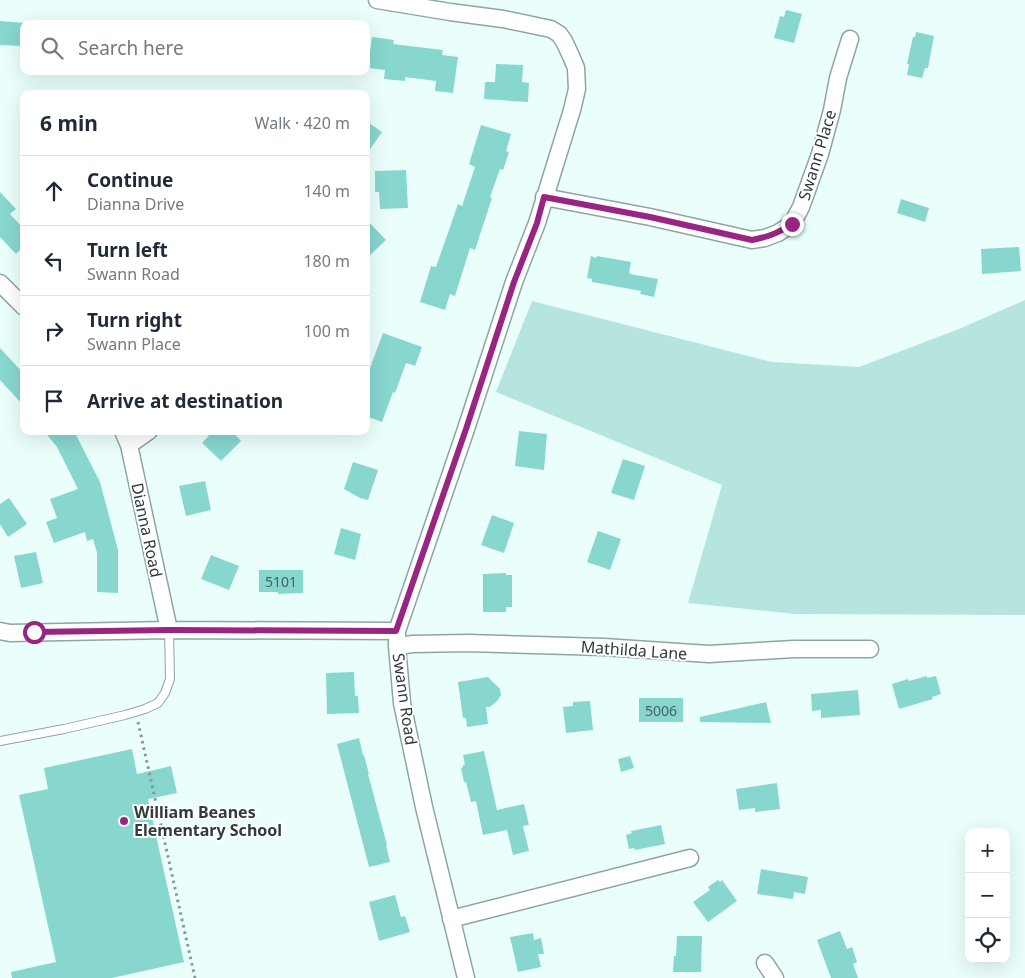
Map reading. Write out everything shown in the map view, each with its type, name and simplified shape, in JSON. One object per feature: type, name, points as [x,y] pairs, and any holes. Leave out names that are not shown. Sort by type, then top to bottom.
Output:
[{"type":"street","name":"Swann Road","points":[[377,0],[551,28],[564,41],[576,68],[577,89],[572,110],[537,223],[514,282],[397,638],[402,703],[424,807],[466,978]]},
{"type":"street","name":"Swann Place","points":[[544,197],[650,217],[752,240],[778,233],[792,224],[801,207],[820,154],[832,110],[838,78],[850,40]]},
{"type":"street","points":[[0,283],[20,303]]},
{"type":"street","name":"Dianna Road","points":[[126,438],[169,630]]},
{"type":"street","name":"Mathilda Lane","points":[[0,631],[10,634],[169,630],[604,647],[709,654],[794,649],[870,649]]},
{"type":"street","points":[[451,919],[690,858]]},
{"type":"street","points":[[765,963],[775,978]]},
{"type":"lane","points":[[0,741],[64,729],[136,712],[158,703],[165,693],[170,679],[169,630]]},
{"type":"path","points":[[136,712],[195,978]]},
{"type":"shaded area","points":[[1025,300],[1025,615],[795,614],[688,603],[722,485],[496,392],[532,301],[772,362],[859,367],[959,329]]},
{"type":"building","points":[[786,10],[802,14],[794,43],[774,38],[780,16],[784,17]]},
{"type":"building","points":[[0,21],[20,23],[20,46],[0,45]]},
{"type":"building","points":[[916,32],[934,36],[928,68],[925,68],[922,78],[907,75],[909,64],[907,64],[913,37],[915,37]]},
{"type":"building","points":[[372,37],[394,40],[393,44],[443,50],[442,55],[458,57],[453,93],[435,91],[436,81],[405,77],[405,81],[384,79],[385,70],[370,68]]},
{"type":"building","points":[[496,64],[523,65],[522,82],[529,83],[528,102],[484,99],[485,82],[495,82]]},
{"type":"building","points":[[370,124],[382,132],[370,149]]},
{"type":"building","points":[[481,125],[511,134],[506,151],[509,152],[503,170],[500,169],[490,197],[492,198],[475,250],[470,248],[455,296],[450,294],[445,310],[420,302],[431,266],[436,267],[458,204],[462,206],[475,167],[469,164]]},
{"type":"building","points":[[406,170],[408,208],[380,209],[379,192],[375,192],[375,171]]},
{"type":"building","points":[[0,192],[16,209],[10,214],[20,225],[20,250],[16,254],[0,237]]},
{"type":"building","points":[[901,199],[929,208],[925,222],[897,213]]},
{"type":"building","points":[[370,223],[386,240],[370,255]]},
{"type":"building","points":[[1019,247],[1021,271],[982,274],[981,249]]},
{"type":"building","points":[[591,256],[631,262],[630,274],[658,279],[654,297],[640,294],[641,291],[592,282],[592,279],[587,278]]},
{"type":"building","points":[[383,333],[422,347],[415,366],[406,363],[382,422],[370,418],[370,368]]},
{"type":"building","points":[[0,348],[20,370],[20,402],[0,380]]},
{"type":"building","points":[[519,431],[547,434],[544,470],[515,466]]},
{"type":"building","points":[[47,435],[76,435],[100,482],[118,550],[118,593],[97,592],[97,553],[93,539],[87,541],[85,532],[54,543],[46,522],[57,518],[50,499],[78,489],[57,447]]},
{"type":"building","points":[[209,435],[236,435],[241,441],[221,461],[202,443]]},
{"type":"building","points":[[623,459],[645,466],[634,500],[611,493]]},
{"type":"building","points":[[353,462],[378,470],[368,500],[360,498],[344,489]]},
{"type":"building","points":[[205,481],[211,510],[186,516],[179,486]]},
{"type":"building","points":[[9,498],[27,524],[8,537],[0,524],[0,504]]},
{"type":"building","points":[[492,515],[514,523],[504,553],[481,545]]},
{"type":"building","points":[[341,528],[361,534],[355,560],[334,554]]},
{"type":"building","points":[[598,531],[621,539],[610,570],[587,562]]},
{"type":"building","points":[[36,552],[43,583],[21,588],[14,556]]},
{"type":"building","points":[[211,555],[239,566],[229,590],[201,579]]},
{"type":"building","points":[[259,570],[303,570],[303,593],[278,594],[278,592],[259,592]]},
{"type":"building","points":[[506,573],[506,575],[512,575],[512,607],[506,607],[506,612],[483,612],[483,574]]},
{"type":"building","points":[[354,672],[355,696],[358,696],[359,713],[327,714],[326,673]]},
{"type":"building","points":[[927,676],[927,678],[936,676],[941,694],[932,697],[933,699],[899,709],[892,684]]},
{"type":"building","points":[[488,677],[500,689],[501,695],[490,707],[486,707],[488,724],[467,727],[466,718],[463,718],[458,682]]},
{"type":"building","points":[[858,690],[860,715],[821,718],[821,710],[812,711],[811,694]]},
{"type":"building","points":[[639,698],[683,698],[683,722],[639,722]]},
{"type":"building","points":[[590,701],[593,730],[566,733],[563,707],[573,706],[573,702]]},
{"type":"building","points":[[766,702],[771,723],[700,722],[700,717]]},
{"type":"building","points":[[359,738],[390,862],[369,867],[337,744]]},
{"type":"building","points":[[132,749],[137,774],[171,766],[177,793],[148,799],[184,962],[112,978],[12,978],[11,972],[56,962],[19,795],[48,789],[44,768]]},
{"type":"building","points":[[484,751],[497,810],[524,804],[529,825],[523,826],[529,851],[513,855],[507,830],[483,835],[476,801],[471,802],[461,768],[465,765],[463,755]]},
{"type":"building","points":[[630,756],[634,768],[621,772],[618,759]]},
{"type":"building","points":[[777,783],[780,809],[755,812],[755,808],[739,810],[736,789]]},
{"type":"building","points":[[661,825],[665,844],[635,850],[634,848],[629,849],[626,835],[632,833],[631,831]]},
{"type":"building","points":[[761,869],[808,877],[805,894],[794,892],[793,899],[757,894]]},
{"type":"building","points":[[718,880],[720,882],[722,880],[737,901],[708,922],[693,902],[710,890],[708,887]]},
{"type":"building","points":[[395,895],[401,917],[405,916],[410,932],[379,941],[369,902]]},
{"type":"building","points":[[840,931],[847,949],[852,947],[857,962],[853,964],[858,978],[831,978],[817,940]]},
{"type":"building","points":[[533,933],[534,940],[541,938],[544,954],[538,954],[541,967],[518,972],[510,937]]},
{"type":"building","points":[[677,936],[702,936],[701,972],[673,972]]},
{"type":"place","name":"William Beanes Elementary School","points":[[124,821]]},
{"type":"route","points":[[34,632],[169,630],[396,631],[466,429],[514,282],[537,223],[544,197],[650,217],[752,240],[778,233],[792,224]]}]
